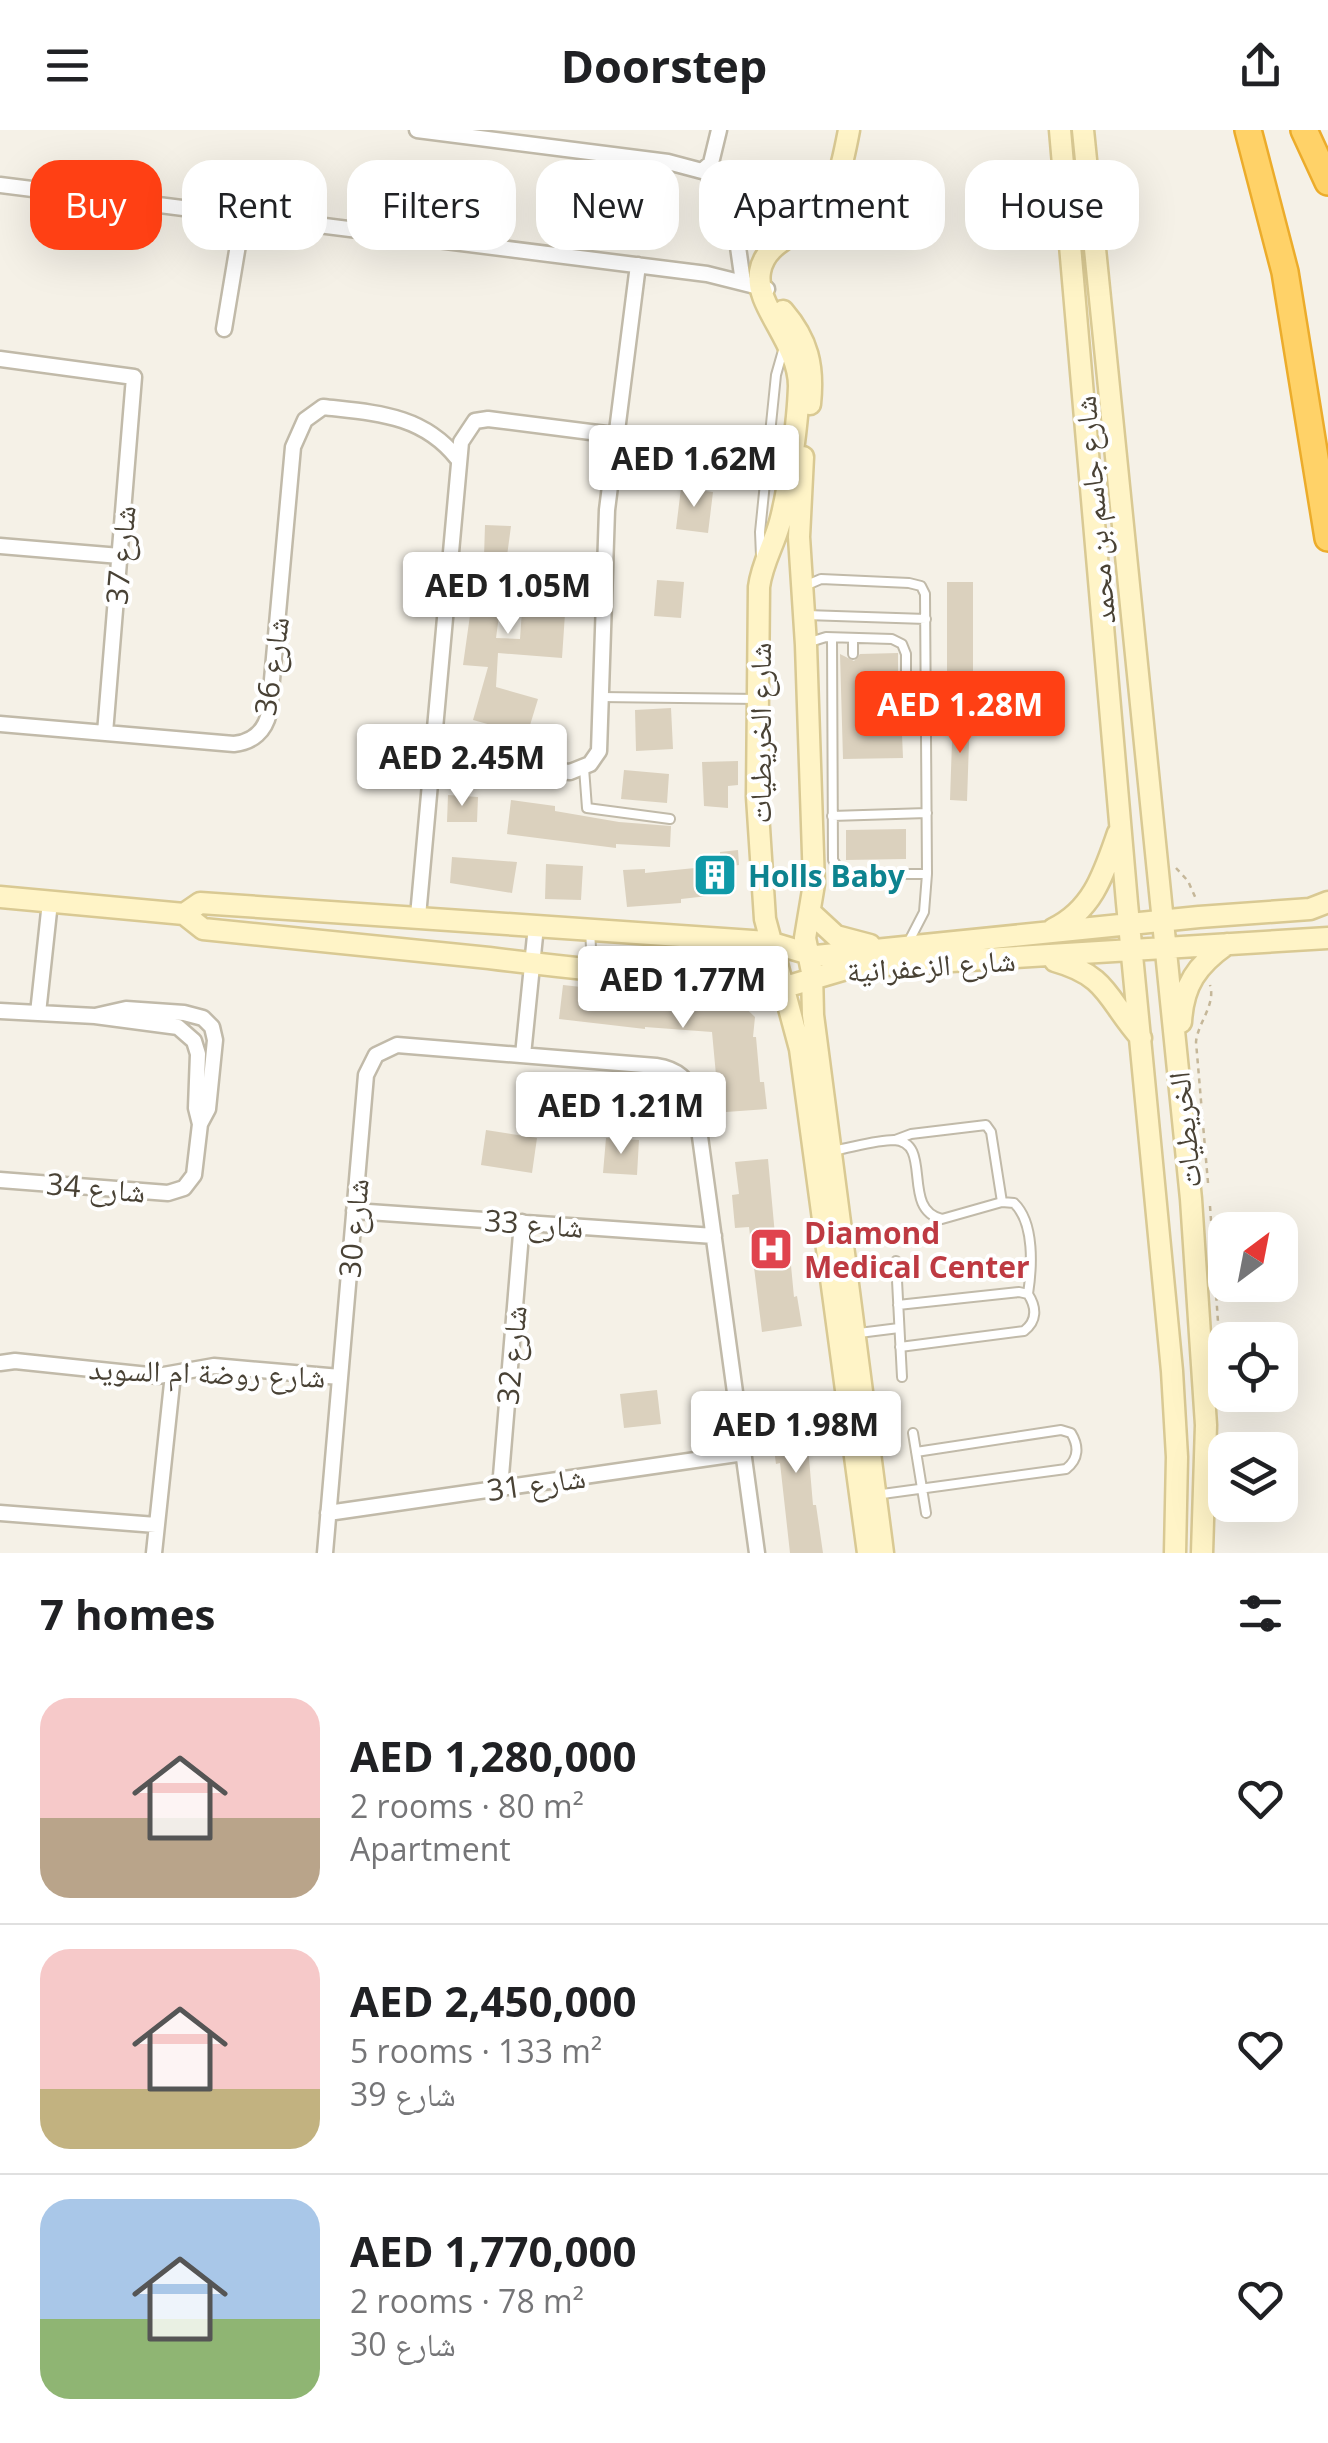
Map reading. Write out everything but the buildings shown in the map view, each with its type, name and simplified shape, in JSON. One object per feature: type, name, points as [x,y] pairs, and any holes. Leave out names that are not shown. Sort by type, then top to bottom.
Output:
[{"type":"highway","points":[[1248,130],[1286,272],[1328,538]]},
{"type":"highway","points":[[1304,130],[1328,182]]},
{"type":"street","points":[[418,130],[699,169]]},
{"type":"street","points":[[712,160],[719,130]]},
{"type":"street","points":[[841,160],[848,130]]},
{"type":"street","points":[[852,160],[857,130]]},
{"type":"street","name":"شارع جاسم بن محمد","points":[[1060,130],[1132,950]]},
{"type":"street","name":"شارع جاسم بن محمد","points":[[1083,130],[1165,947]]},
{"type":"street","points":[[0,185],[182,207]]},
{"type":"street","points":[[327,226],[638,265],[757,287]]},
{"type":"street","points":[[224,328],[237,250]]},
{"type":"street","points":[[739,250],[757,287]]},
{"type":"street","points":[[757,287],[786,250]]},
{"type":"street","points":[[433,760],[563,772],[584,768],[599,751],[603,576],[614,435],[638,265]]},
{"type":"street","name":"شارع الخريطيات","points":[[757,287],[787,338],[796,362],[799,388],[784,507],[762,566],[759,587],[760,846],[769,942],[802,1059],[868,1553]]},
{"type":"street","name":"شارع الخريطيات","points":[[757,287],[801,334],[812,366],[800,484],[799,537],[814,884],[805,938],[883,1553]]},
{"type":"street","name":"شارع 37","points":[[0,359],[134,377],[105,733]]},
{"type":"street","name":"شارع 36","points":[[0,724],[234,744],[252,739],[262,730],[269,713],[295,440],[305,420],[323,407],[390,415],[434,434],[457,458]]},
{"type":"street","points":[[418,916],[461,442],[475,421],[488,419],[614,435]]},
{"type":"street","points":[[776,534],[799,537]]},
{"type":"street","points":[[0,546],[120,556]]},
{"type":"street","points":[[1050,931],[1068,922],[1090,901],[1121,826]]},
{"type":"street","name":"شارع الزعفرانية","points":[[0,897],[184,914],[203,929],[489,958],[530,966],[592,968],[767,987],[853,967],[1328,938]]},
{"type":"street","points":[[38,1013],[50,902]]},
{"type":"street","name":"شارع الزعفرانية","points":[[184,914],[200,903],[418,916],[769,942],[827,956],[1163,920],[1310,909],[1328,902]]},
{"type":"street","points":[[810,912],[836,936],[894,948]]},
{"type":"street","points":[[523,1054],[536,926]]},
{"type":"street","points":[[1178,1069],[1186,988],[1202,963],[1229,942]]},
{"type":"street","name":"الخريطيات","points":[[1165,947],[1202,1333],[1206,1491],[1202,1553]]},
{"type":"street","name":"الخريطيات","points":[[1132,950],[1174,1402],[1175,1553]]},
{"type":"street","points":[[1043,957],[1080,968],[1097,979],[1140,1038]]},
{"type":"street","name":"شارع 34","points":[[0,1180],[168,1193],[179,1191],[194,1175],[200,1124],[208,1108],[215,1040],[208,1022],[191,1014],[126,1009],[94,1016]]},
{"type":"street","name":"شارع 34","points":[[0,1011],[171,1025],[189,1036],[198,1054],[196,1108],[200,1124]]},
{"type":"street","name":"شارع 30","points":[[325,1553],[366,1075],[376,1055],[396,1045],[656,1066],[672,1070],[684,1079],[696,1100],[757,1553]]},
{"type":"street","name":"شارع 33","points":[[354,1210],[714,1236]]},
{"type":"street","name":"شارع 32","points":[[500,1488],[522,1222]]},
{"type":"street","name":"شارع روضة ام السويد","points":[[0,1352],[7,1362],[158,1376],[214,1366],[340,1377]]},
{"type":"street","points":[[154,1553],[173,1374]]},
{"type":"street","name":"شارع 31","points":[[328,1513],[744,1454]]},
{"type":"street","points":[[0,1513],[156,1526]]},
{"type":"lane","points":[[762,566],[760,532],[776,375],[787,338]]},
{"type":"lane","points":[[804,587],[821,580],[914,583],[921,586],[926,598],[927,874],[921,922],[894,948]]},
{"type":"lane","points":[[805,615],[926,618]]},
{"type":"lane","points":[[806,645],[832,638],[896,640],[904,647],[904,728],[926,728]]},
{"type":"lane","points":[[832,638],[837,729],[832,855],[839,869],[856,874],[927,874]]},
{"type":"lane","points":[[854,638],[854,654]]},
{"type":"lane","points":[[601,697],[758,698]]},
{"type":"lane","points":[[584,768],[586,808],[670,819]]},
{"type":"lane","points":[[832,816],[927,814]]},
{"type":"lane","points":[[590,930],[592,968]]},
{"type":"lane","points":[[830,1151],[910,1134],[986,1125],[1002,1202]]},
{"type":"lane","points":[[895,1140],[914,1154],[922,1204],[930,1214],[942,1218],[1002,1202],[1018,1206],[1026,1224],[1028,1294],[1035,1315],[1024,1331],[900,1346]]},
{"type":"lane","points":[[896,1261],[902,1377]]},
{"type":"lane","points":[[898,1305],[1028,1294]]},
{"type":"lane","points":[[854,1334],[899,1328]]},
{"type":"lane","points":[[876,1495],[1066,1469],[1075,1460],[1077,1446],[1070,1432],[1061,1430],[916,1452]]},
{"type":"lane","points":[[913,1433],[926,1513]]},
{"type":"place","name":"Holls Baby","points":[[715,875]]},
{"type":"place","name":"Diamond Medical Center","points":[[771,1249]]}]
